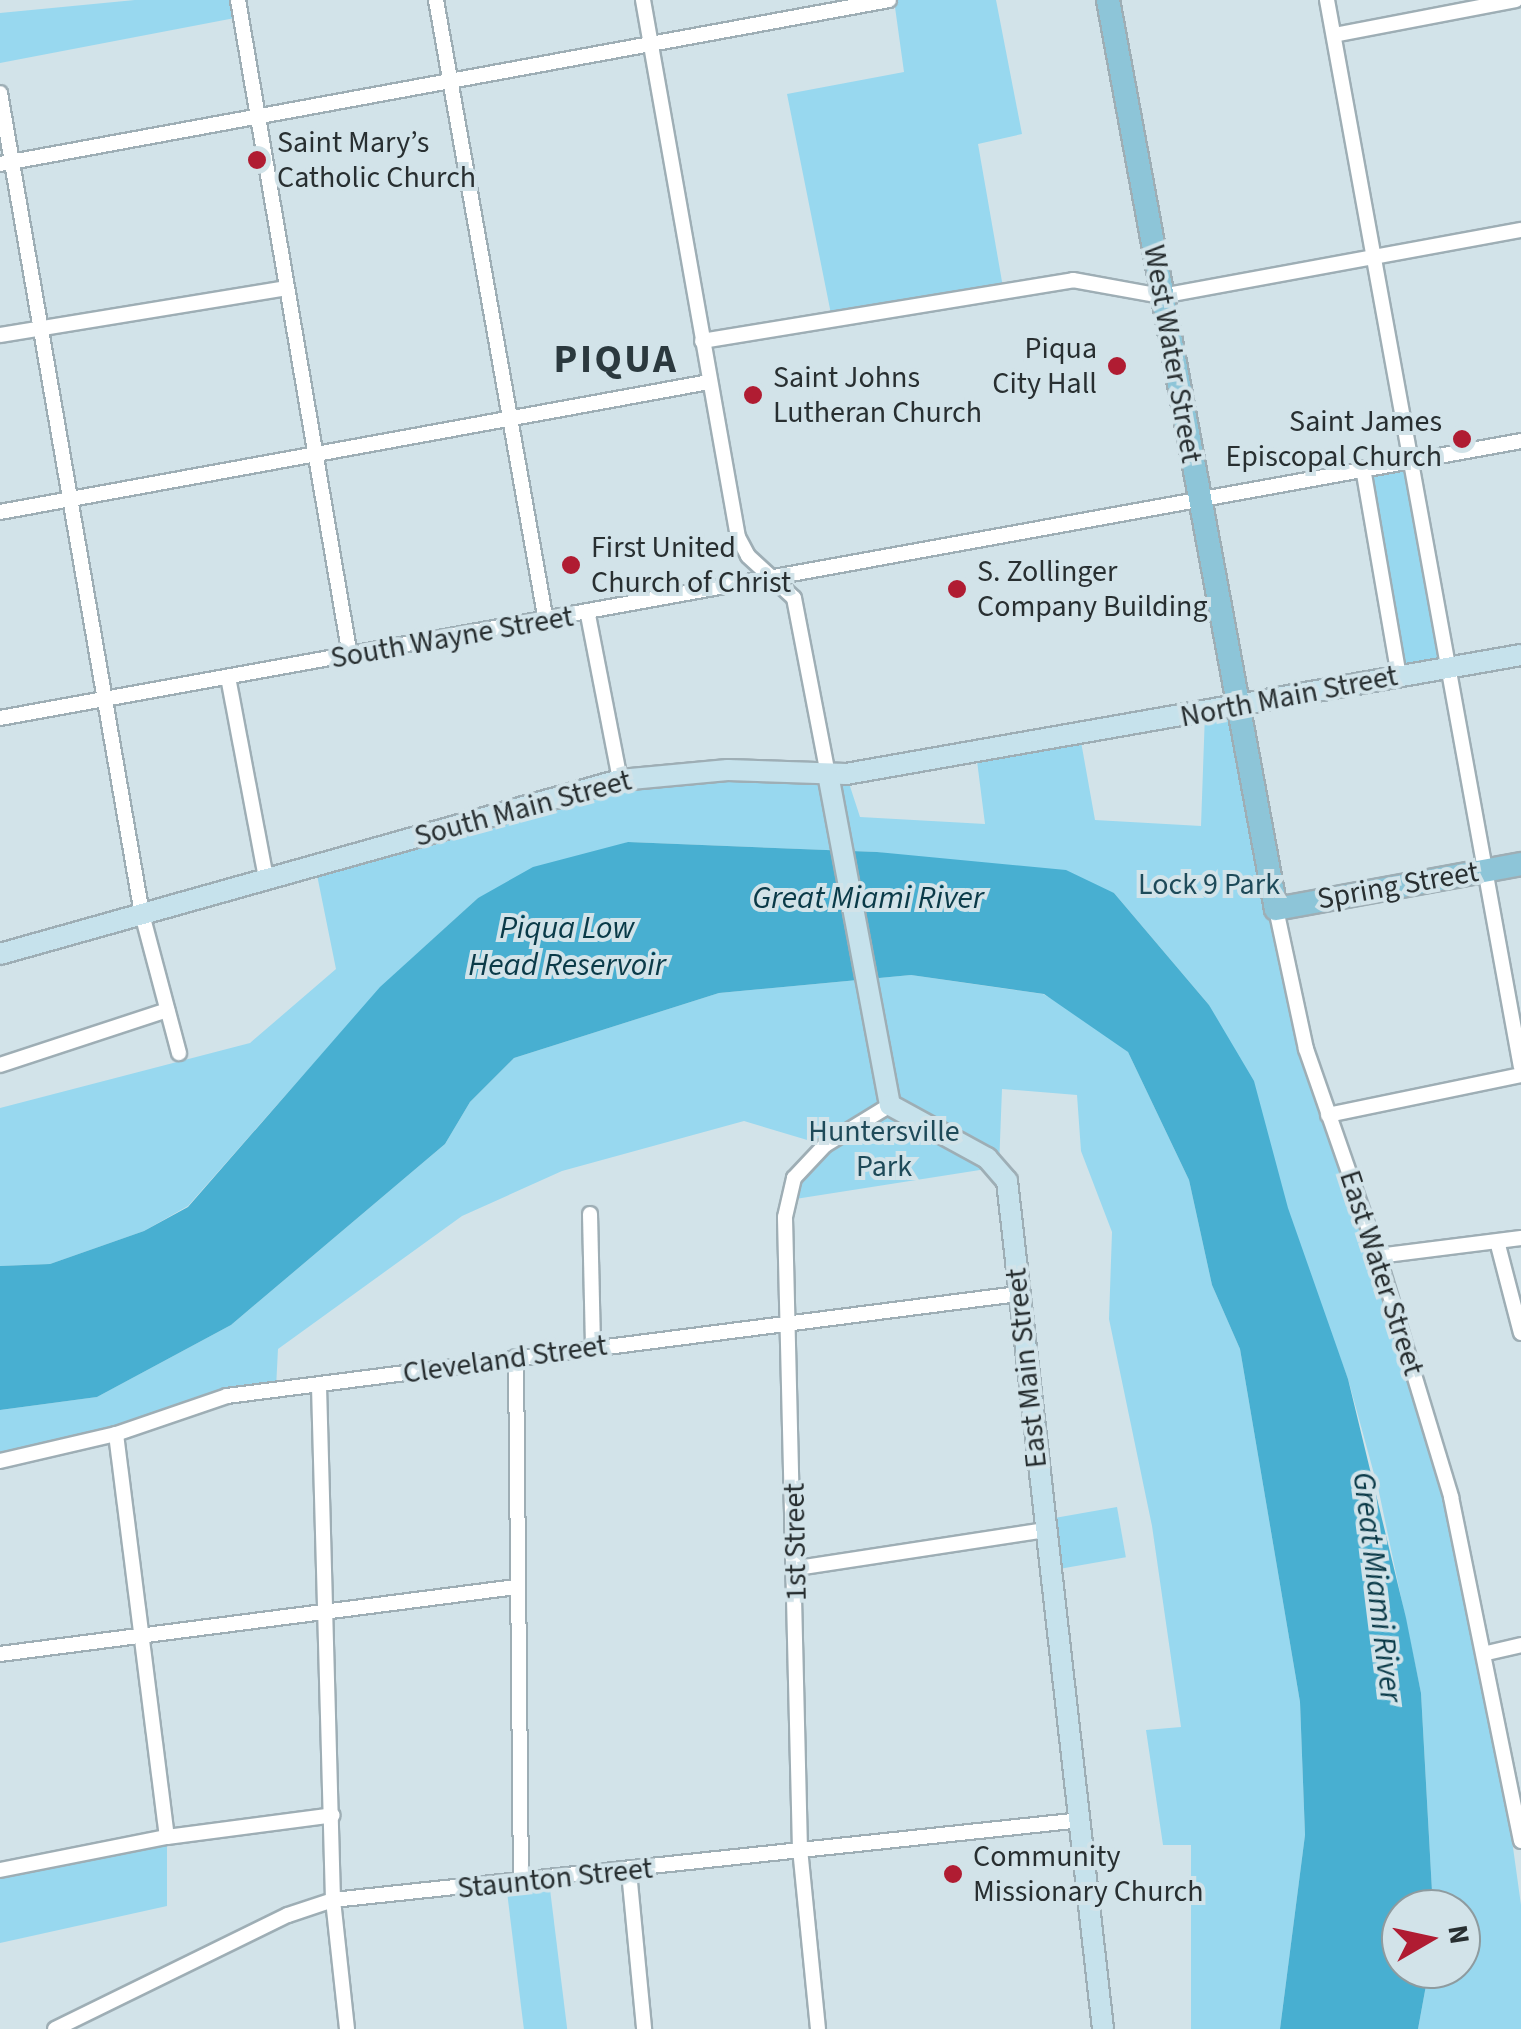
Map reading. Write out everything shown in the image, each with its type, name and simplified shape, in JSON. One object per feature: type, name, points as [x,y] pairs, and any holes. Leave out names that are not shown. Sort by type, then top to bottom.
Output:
[{"type":"main road","name":"West Water Street","points":[[1108,0],[1237,707]]},
{"type":"main road","name":"East Water Street","points":[[1237,707],[1276,909]]},
{"type":"main road","name":"Spring Street","points":[[1276,909],[1521,864]]},
{"type":"street","points":[[238,0],[350,656]]},
{"type":"street","points":[[436,0],[546,621]]},
{"type":"street","points":[[643,0],[738,537],[748,556],[794,598],[802,622],[890,1105]]},
{"type":"street","points":[[6,163],[258,112],[889,0]]},
{"type":"street","points":[[1328,0],[1521,1071],[1328,1115]]},
{"type":"street","points":[[1334,35],[1516,0]]},
{"type":"street","points":[[0,93],[6,163],[109,698],[142,914],[179,1053]]},
{"type":"street","points":[[702,341],[1073,280],[1161,296],[1521,230]]},
{"type":"street","points":[[0,336],[286,288]]},
{"type":"street","points":[[0,512],[709,382]]},
{"type":"street","name":"South Wayne Street","points":[[0,718],[588,615],[1020,530],[1521,441]]},
{"type":"street","points":[[1363,468],[1399,676]]},
{"type":"street","points":[[588,615],[620,780]]},
{"type":"street","name":"North Main Street","points":[[1058,740],[1521,655]]},
{"type":"street","points":[[228,677],[266,878]]},
{"type":"street","name":"South Main Street","points":[[0,954],[620,780],[728,770],[828,774],[1058,740]]},
{"type":"street","name":"East Water Street","points":[[1276,909],[1306,1050],[1378,1256],[1451,1497],[1488,1653],[1520,1834]]},
{"type":"street","points":[[0,1065],[167,1010]]},
{"type":"street","name":"East Main Street","points":[[890,1105],[999,1167],[1007,1182],[1103,2029]]},
{"type":"street","name":"1st Street","points":[[818,2029],[800,1850],[792,1320],[785,1217],[794,1178],[825,1145],[890,1105]]},
{"type":"street","points":[[590,1214],[594,1348]]},
{"type":"street","points":[[1378,1256],[1498,1245],[1521,1238]]},
{"type":"street","points":[[1498,1245],[1521,1333]]},
{"type":"street","name":"Cleveland Street","points":[[0,1461],[116,1434],[227,1396],[792,1320],[1018,1294]]},
{"type":"street","points":[[516,1357],[521,1884]]},
{"type":"street","points":[[319,1386],[333,1900],[347,2029]]},
{"type":"street","points":[[116,1434],[167,1837]]},
{"type":"street","points":[[797,1568],[1045,1530]]},
{"type":"street","points":[[0,1654],[516,1587]]},
{"type":"street","points":[[1488,1653],[1521,1645]]},
{"type":"street","points":[[0,1870],[167,1837],[333,1815]]},
{"type":"street","name":"Staunton Street","points":[[55,2029],[288,1915],[333,1900],[521,1884],[1082,1820]]},
{"type":"street","points":[[628,1872],[644,2029]]},
{"type":"green space","points":[[135,0],[238,0],[240,17],[0,63],[0,13]]},
{"type":"green space","points":[[894,0],[996,0],[1022,134],[978,144],[1004,293],[832,319],[787,94],[904,72]]},
{"type":"green space","points":[[1411,460],[1451,667],[1403,676],[1363,469]]},
{"type":"green space","name":"Lock 9 Park","points":[[1237,707],[1290,988],[1451,1497],[1519,1830],[1511,1833],[1521,1905],[1521,2029],[1418,2029],[1425,1989],[1481,1989],[1481,1889],[1432,1889],[1421,1693],[1379,1492],[1348,1379],[1209,1005],[1114,893],[877,852],[628,842],[478,898],[381,987],[188,1206],[144,1231],[50,1264],[0,1266],[0,1108],[250,1043],[336,969],[315,865],[620,780],[846,774],[860,817],[985,824],[976,753],[1080,736],[1095,820],[1201,826],[1205,713]]},
{"type":"green space","name":"Huntersville Park","points":[[911,975],[1043,994],[1096,1024],[1128,1052],[1189,1180],[1212,1285],[1240,1349],[1300,1702],[1305,1835],[1280,2029],[1191,2029],[1191,1845],[1163,1845],[1146,1730],[1181,1727],[1152,1526],[1109,1319],[1112,1232],[1081,1151],[1077,1095],[1002,1089],[999,1167],[789,1200],[794,1178],[824,1145],[744,1121],[562,1171],[462,1216],[278,1349],[276,1388],[0,1461],[0,1410],[97,1397],[231,1325],[445,1144],[470,1102],[514,1058],[719,993]]},
{"type":"green space","points":[[1117,1507],[1126,1557],[1052,1570],[1043,1520]]},
{"type":"green space","points":[[167,1837],[167,1906],[0,1943],[0,1870]]},
{"type":"green space","points":[[549,1881],[567,2029],[524,2029],[506,1886]]},
{"type":"water","name":"Piqua Low Head Reservoir","points":[[628,842],[877,852],[1066,870],[1114,893],[1209,1005],[1254,1081],[1288,1208],[1348,1379],[1406,1618],[1421,1693],[1432,1889],[1381,1889],[1381,1989],[1425,1989],[1418,2029],[1280,2029],[1305,1835],[1300,1702],[1240,1349],[1212,1285],[1189,1180],[1128,1052],[1044,994],[911,975],[719,993],[514,1058],[470,1102],[445,1144],[231,1325],[97,1397],[0,1410],[0,1266],[50,1264],[144,1231],[188,1207],[380,987],[478,898],[533,867]]},
{"type":"place","name":"Saint Mary’s Catholic Church","points":[[257,160]]},
{"type":"place","name":"Piqua City Hall","points":[[1117,366]]},
{"type":"place","name":"Saint Johns Lutheran Church","points":[[753,395]]},
{"type":"place","name":"Saint James Episcopal Church","points":[[1462,439]]},
{"type":"place","name":"First United Church of Christ","points":[[571,565]]},
{"type":"place","name":"S. Zollinger Company Building","points":[[957,589]]},
{"type":"place","name":"Community Missionary Church","points":[[953,1874]]},
{"type":"district","name":"PIQUA","points":[[616,360]]},
{"type":"water label","name":"Great Miami River","points":[[868,898]]},
{"type":"water label","name":"Great Miami River","points":[[1377,1587]]}]
